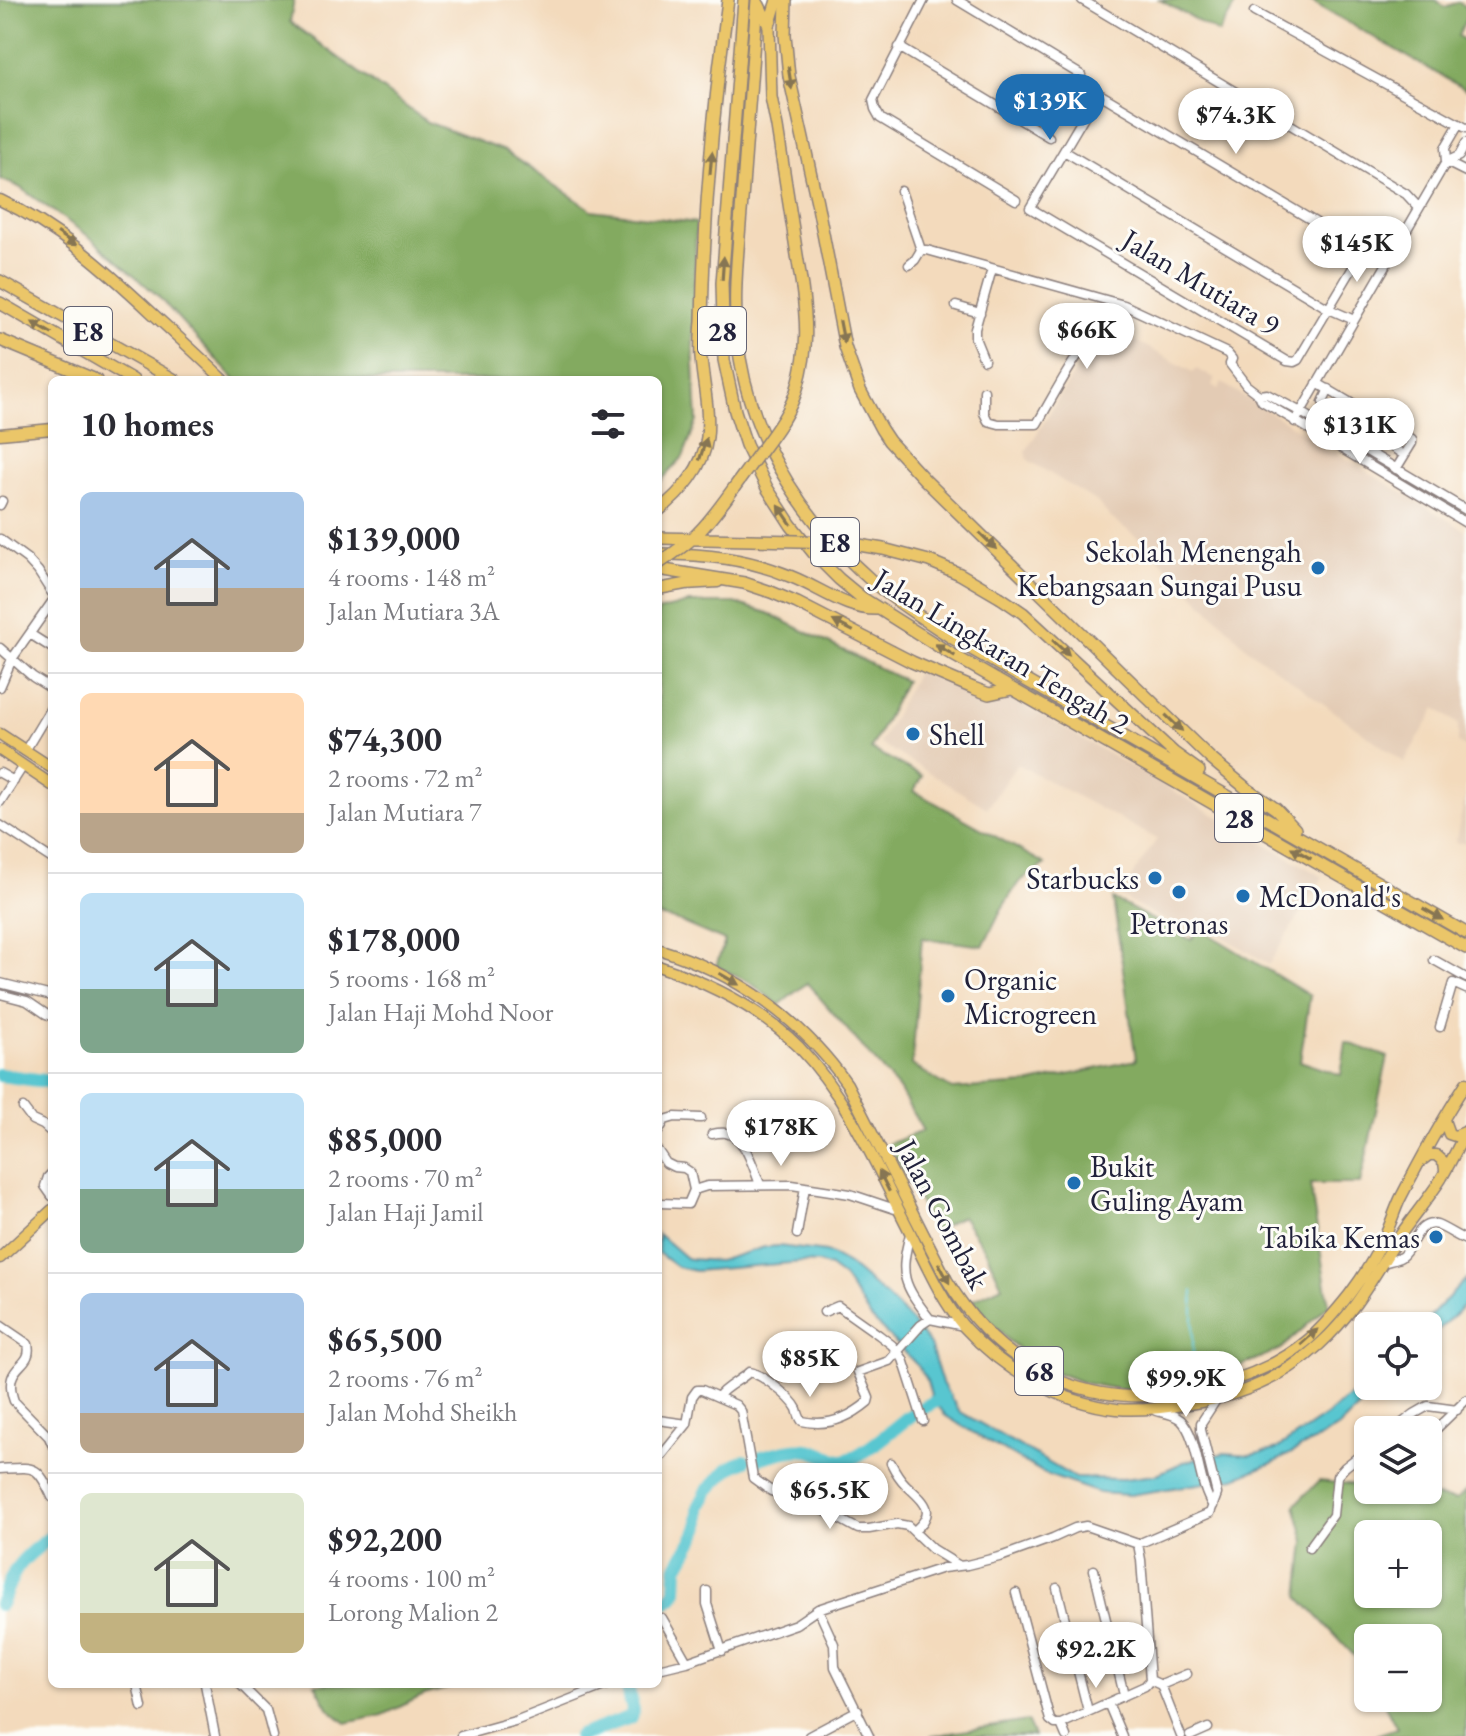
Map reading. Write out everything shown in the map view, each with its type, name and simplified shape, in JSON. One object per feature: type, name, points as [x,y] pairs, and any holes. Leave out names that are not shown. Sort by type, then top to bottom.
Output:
[{"type":"highway","points":[[662,508],[693,474],[707,438],[701,357],[704,257],[721,45],[728,0]]},
{"type":"highway","name":"Jalan Lingkaran Tengah 2","points":[[744,0],[722,283],[724,360],[746,445],[767,488],[791,525],[839,579],[879,609],[1012,689],[1466,948]]},
{"type":"highway","points":[[757,0],[769,26]]},
{"type":"highway","name":"Jalan Lingkaran Tengah 2","points":[[757,0],[736,277],[740,358],[763,439],[779,470],[833,543],[875,584],[954,639],[1466,933]]},
{"type":"highway","points":[[662,564],[698,533],[726,499],[776,429],[798,389],[807,343],[806,318],[771,97],[769,26],[777,0]]},
{"type":"highway","points":[[786,0],[789,76],[845,347],[860,390],[881,429],[924,479],[1133,684],[1211,759],[1276,809],[1304,839]]},
{"type":"highway","name":"E8","points":[[0,281],[168,376]]},
{"type":"highway","name":"E8","points":[[0,303],[126,376]]},
{"type":"highway","points":[[0,340],[86,376]]},
{"type":"highway","name":"E8","points":[[662,538],[841,542],[883,549],[950,569],[1023,613],[1174,753],[1245,805]]},
{"type":"highway","name":"E8","points":[[662,554],[731,557],[792,576],[865,610],[879,609]]},
{"type":"highway","points":[[662,568],[744,583],[797,603],[912,662],[973,688],[989,694],[1012,689]]},
{"type":"main road","points":[[0,200],[81,249],[220,376]]},
{"type":"main road","points":[[0,434],[48,429]]},
{"type":"main road","points":[[662,588],[708,582],[744,583]]},
{"type":"main road","points":[[0,734],[48,765]]},
{"type":"main road","points":[[0,750],[48,782]]},
{"type":"main road","name":"Jalan Gombak","points":[[662,950],[711,968],[766,1000],[789,1018],[834,1065],[847,1084],[947,1280],[962,1305],[986,1333],[1023,1362],[1048,1376],[1071,1385],[1121,1396],[1161,1397],[1247,1377],[1285,1357],[1308,1340],[1351,1293],[1384,1239],[1398,1203],[1466,1083]]},
{"type":"main road","name":"Jalan Gombak","points":[[662,967],[714,988],[770,1022],[800,1048],[859,1131],[937,1286],[978,1342],[1039,1384],[1061,1395],[1101,1407],[1154,1410],[1216,1400],[1254,1387],[1290,1368],[1317,1347],[1359,1301],[1445,1172],[1466,1132]]},
{"type":"main road","points":[[1444,1120],[1449,1134],[1455,1136],[1466,1132]]},
{"type":"main road","points":[[1420,1162],[1429,1155],[1436,1155],[1444,1162],[1445,1172]]},
{"type":"main road","points":[[1,1254],[48,1213]]},
{"type":"street","points":[[924,0],[873,100],[875,109],[880,118],[1016,200]]},
{"type":"street","points":[[957,0],[1081,75]]},
{"type":"street","points":[[1082,0],[1406,194],[1419,208]]},
{"type":"street","points":[[1254,12],[1462,126],[1445,148],[1446,162],[1295,422]]},
{"type":"street","points":[[899,47],[1049,137]]},
{"type":"street","points":[[1329,309],[1358,259],[1357,247],[1098,93],[1064,151],[1352,323]]},
{"type":"street","points":[[1446,162],[1459,156],[1466,143]]},
{"type":"street","name":"Jalan Mutiara 9","points":[[1064,151],[1030,208],[1289,362],[1298,360],[1329,309]]},
{"type":"street","points":[[1446,162],[1466,172]]},
{"type":"street","points":[[901,191],[921,250],[909,265]]},
{"type":"street","points":[[921,250],[1124,305],[1227,353],[1232,359],[1230,364],[1262,401],[1466,523]]},
{"type":"street","points":[[984,360],[975,338],[975,329],[992,269]]},
{"type":"street","points":[[984,391],[984,413],[988,421],[1037,424],[1094,331],[1124,305]]},
{"type":"street","points":[[956,306],[980,313]]},
{"type":"street","points":[[1317,383],[1412,439],[1396,469]]},
{"type":"street","points":[[1329,389],[1323,402],[1404,455]]},
{"type":"street","points":[[1259,395],[1267,394],[1301,412],[1466,510]]},
{"type":"street","points":[[1442,509],[1448,499]]},
{"type":"street","points":[[0,539],[27,559],[48,586]]},
{"type":"street","points":[[0,687],[12,659],[48,608]]},
{"type":"street","points":[[30,634],[48,645]]},
{"type":"street","points":[[0,648],[48,686]]},
{"type":"street","points":[[25,751],[48,713]]},
{"type":"street","points":[[0,802],[23,766]]},
{"type":"street","points":[[0,773],[14,781]]},
{"type":"street","points":[[0,825],[48,856]]},
{"type":"street","points":[[1434,960],[1466,978]]},
{"type":"street","points":[[0,983],[48,995]]},
{"type":"street","points":[[1440,1027],[1453,983],[1466,989]]},
{"type":"street","points":[[0,994],[27,1001],[48,1014]]},
{"type":"street","points":[[23,1108],[32,1120],[48,1129]]},
{"type":"street","points":[[662,1125],[665,1120],[675,1117],[701,1118]]},
{"type":"street","points":[[712,1134],[727,1133],[738,1139],[760,1184]]},
{"type":"street","points":[[662,1157],[666,1163],[690,1172],[694,1190],[688,1204],[662,1203]]},
{"type":"street","points":[[694,1190],[707,1186],[760,1184],[805,1187],[850,1194],[898,1210]]},
{"type":"street","points":[[797,1234],[805,1187]]},
{"type":"street","points":[[1383,1263],[1403,1256],[1417,1234],[1430,1224],[1466,1240]]},
{"type":"street","points":[[910,1234],[903,1276],[930,1319]]},
{"type":"street","points":[[824,1312],[838,1306],[892,1345],[903,1359],[922,1418]]},
{"type":"street","points":[[719,1396],[722,1390],[749,1372],[756,1373],[783,1393],[796,1407],[802,1421],[823,1423],[838,1420],[868,1402],[858,1372],[889,1361],[921,1325],[930,1319],[964,1326]]},
{"type":"street","points":[[0,1325],[28,1344],[26,1359],[10,1379],[12,1395],[14,1401],[48,1436]]},
{"type":"street","points":[[662,1455],[687,1424],[692,1397],[697,1390],[719,1396],[741,1411],[753,1478],[771,1491],[816,1506],[858,1529],[897,1524],[908,1526],[932,1549],[958,1565]]},
{"type":"street","points":[[662,1668],[722,1651],[796,1624],[818,1609],[958,1565],[1003,1556],[1075,1528],[1086,1526],[1138,1544],[1210,1513],[1217,1494],[1201,1423],[1216,1400]]},
{"type":"street","points":[[1442,1424],[1466,1400]]},
{"type":"street","points":[[1411,1416],[1428,1406],[1457,1410]]},
{"type":"street","points":[[1154,1410],[1176,1417],[1189,1432],[1206,1496],[1213,1506]]},
{"type":"street","points":[[662,1421],[687,1424]]},
{"type":"street","points":[[1309,1548],[1333,1515],[1337,1476],[1354,1460]]},
{"type":"street","points":[[891,1463],[925,1506],[927,1515],[914,1531]]},
{"type":"street","points":[[0,1469],[29,1467],[37,1470],[48,1488]]},
{"type":"street","points":[[1016,1593],[1050,1720],[1061,1724],[1145,1686],[1150,1680],[1138,1544]]},
{"type":"street","points":[[1094,1570],[1124,1695]]},
{"type":"street","points":[[1057,1588],[1088,1711]]},
{"type":"street","points":[[707,1591],[707,1604],[722,1651]]},
{"type":"street","points":[[818,1609],[834,1644],[835,1667],[869,1736]]},
{"type":"street","points":[[662,1618],[687,1662]]},
{"type":"street","points":[[1161,1685],[1187,1674]]},
{"type":"street","points":[[1150,1680],[1161,1685],[1181,1736]]},
{"type":"street","points":[[138,1688],[142,1707]]},
{"type":"street","points":[[206,1688],[215,1736]]},
{"type":"street","points":[[244,1688],[266,1710],[273,1736]]},
{"type":"street","points":[[461,1736],[515,1721],[599,1688]]},
{"type":"street","points":[[1108,1703],[1122,1736]]},
{"type":"street","points":[[809,1736],[858,1710]]},
{"type":"street","points":[[1061,1724],[1066,1736]]},
{"type":"street","points":[[1190,1736],[1208,1728]]},
{"type":"shaded area","name":"Sekolah Menengah Kebangsaan Sungai Pusu","points":[[1105,324],[1193,372],[1196,369],[1215,378],[1212,385],[1218,389],[1222,383],[1325,446],[1324,449],[1333,451],[1466,531],[1466,748],[1458,743],[1458,724],[1436,708],[1404,762],[1248,649],[1141,540],[1111,518],[1097,502],[1028,460],[1026,451]]},
{"type":"shaded area","points":[[917,672],[994,704],[1011,698],[1323,877],[1269,964],[1193,919],[1185,931],[1119,896],[1157,839],[1017,764],[987,808],[880,743]]},
{"type":"shaded area","points":[[1466,792],[1466,843],[1455,843]]},
{"type":"green space","points":[[0,0],[294,0],[290,22],[427,122],[504,151],[592,210],[696,223],[693,345],[697,421],[683,457],[662,480],[662,376],[231,376],[157,295],[91,238],[19,187],[0,179]]},
{"type":"green space","points":[[1160,0],[1238,0],[1219,33]]},
{"type":"green space","points":[[1309,0],[1436,0],[1445,7],[1458,2],[1466,7],[1466,19],[1458,36],[1466,41],[1466,90]]},
{"type":"green space","points":[[688,603],[735,603],[768,613],[905,681],[871,749],[922,776],[914,791],[1045,864],[1019,882],[983,946],[922,938],[912,1065],[952,1089],[1027,1084],[1136,1060],[1113,899],[1191,940],[1199,928],[1310,996],[1300,1061],[1341,1075],[1346,1042],[1388,1057],[1360,1184],[1310,1184],[1329,1305],[1281,1349],[1198,1384],[1144,1394],[1085,1383],[1041,1367],[1008,1340],[972,1300],[1002,1286],[986,1251],[962,1216],[935,1231],[888,1144],[923,1131],[899,1089],[807,983],[779,1005],[751,983],[716,966],[725,941],[662,917],[662,610]]},
{"type":"green space","points":[[1319,1481],[1354,1485],[1354,1504],[1442,1504],[1442,1498],[1456,1500],[1466,1491],[1466,1736],[1373,1736],[1397,1728],[1388,1712],[1442,1712],[1442,1624],[1354,1624],[1354,1655],[1299,1597],[1305,1541],[1295,1505]]},
{"type":"green space","points":[[317,1688],[449,1688],[424,1695],[383,1715],[346,1723],[329,1709]]},
{"type":"green space","points":[[1027,1721],[1034,1736],[930,1736]]},
{"type":"water","points":[[662,1237],[690,1259],[718,1261],[779,1246],[826,1252],[848,1264],[912,1322],[930,1345],[942,1383],[959,1411],[1075,1478],[1123,1479],[1155,1475],[1186,1461],[1225,1453],[1250,1455],[1275,1450],[1354,1393],[1354,1400],[1367,1400],[1339,1427],[1277,1461],[1235,1478],[1130,1495],[1099,1493],[1048,1475],[946,1416],[932,1398],[926,1378],[915,1363],[871,1318],[843,1277],[830,1267],[802,1262],[695,1271],[677,1267],[662,1256]]},
{"type":"water","points":[[1466,1279],[1466,1303],[1442,1326],[1442,1312],[1434,1312]]},
{"type":"waterway","points":[[0,1075],[48,1081]]},
{"type":"waterway","points":[[1193,1290],[1193,1385]]},
{"type":"waterway","points":[[758,1458],[802,1450],[839,1461],[850,1459],[914,1413],[943,1398]]},
{"type":"waterway","points":[[662,1604],[676,1591],[677,1568],[699,1526],[699,1507],[708,1490],[728,1469],[744,1461]]},
{"type":"waterway","points":[[0,1604],[18,1567],[48,1539]]},
{"type":"waterway","points":[[579,1736],[631,1717],[633,1710],[628,1689]]},
{"type":"place","name":"Sekolah Menengah Kebangsaan Sungai Pusu","points":[[1318,568]]},
{"type":"place","name":"Shell","points":[[913,734]]},
{"type":"place","name":"Starbucks","points":[[1155,878]]},
{"type":"place","name":"Petronas","points":[[1179,892]]},
{"type":"place","name":"McDonald's","points":[[1243,896]]},
{"type":"place","name":"Organic Microgreen","points":[[948,996]]},
{"type":"place","name":"Bukit Guling Ayam","points":[[1074,1183]]},
{"type":"place","name":"Tabika Kemas","points":[[1436,1237]]}]
